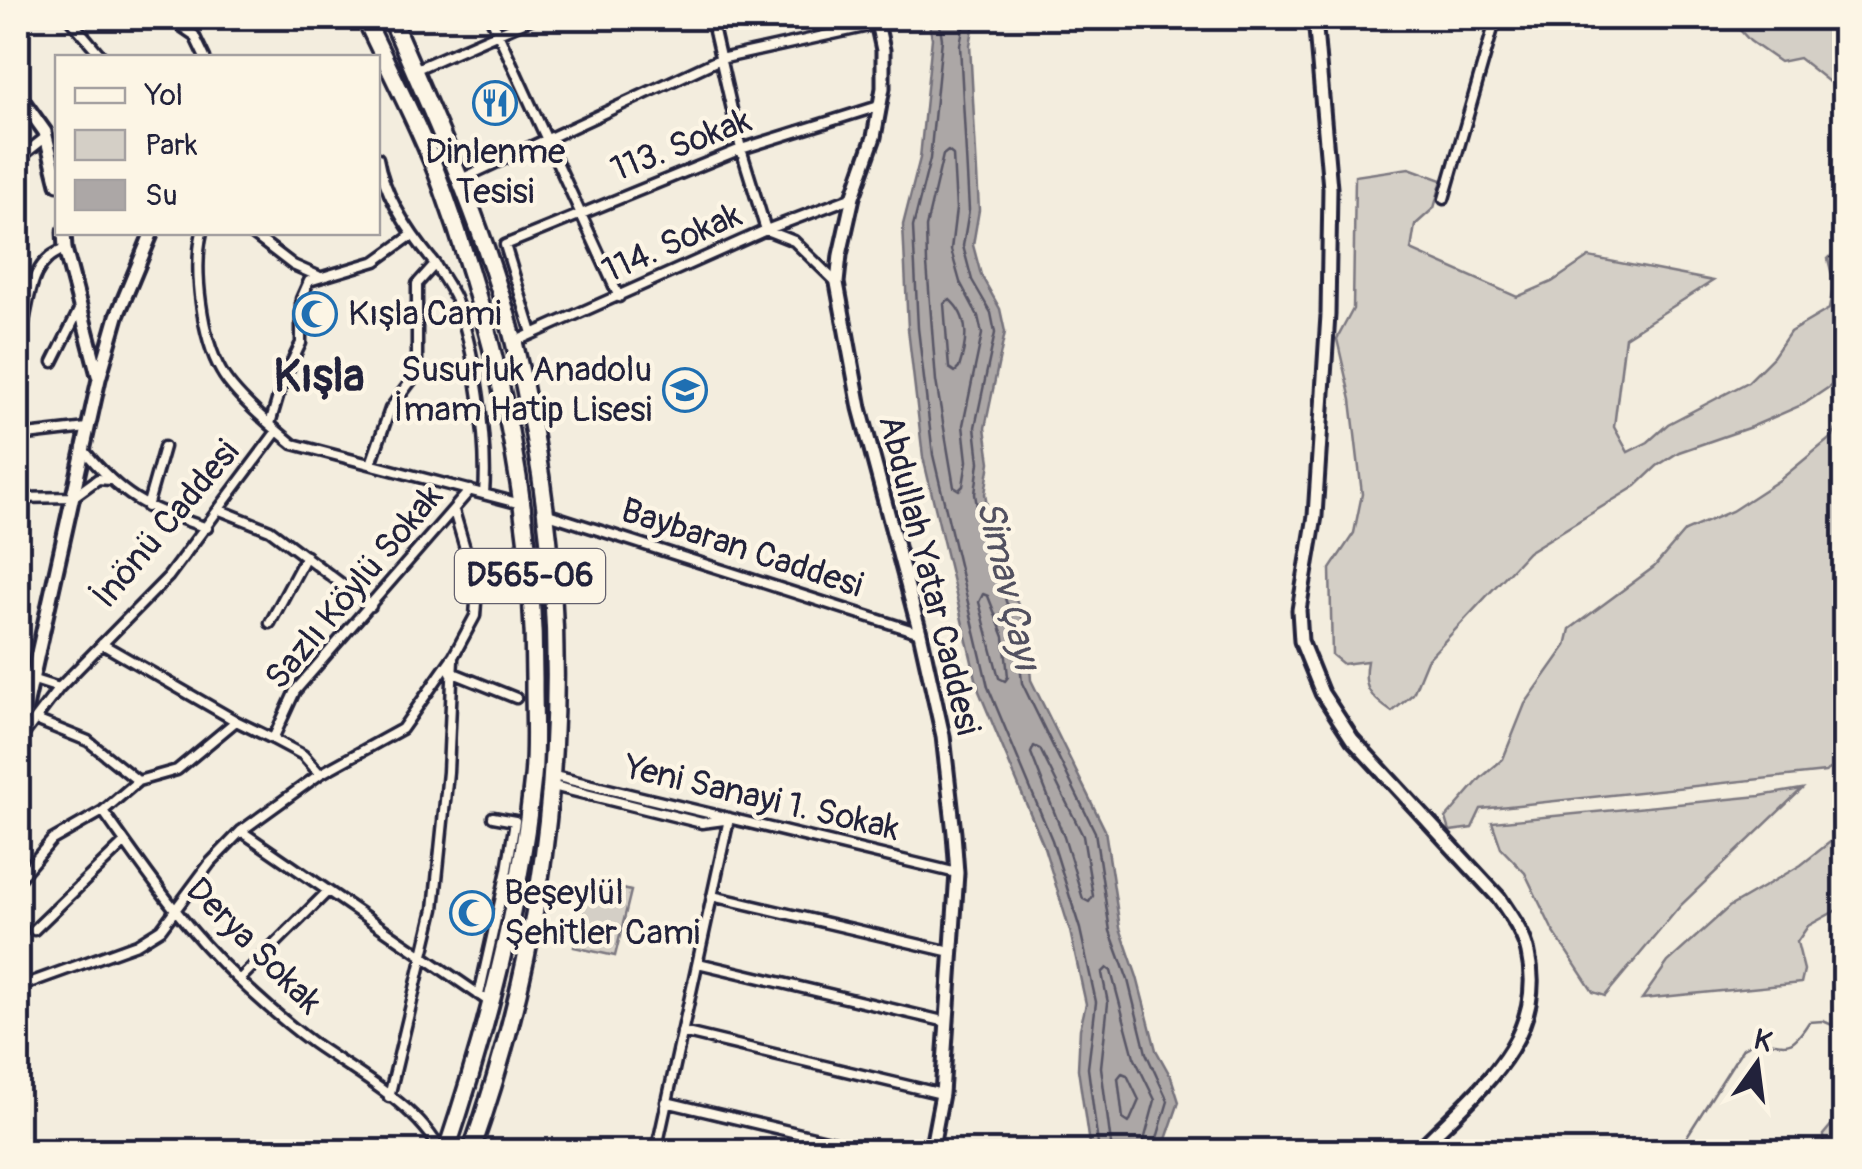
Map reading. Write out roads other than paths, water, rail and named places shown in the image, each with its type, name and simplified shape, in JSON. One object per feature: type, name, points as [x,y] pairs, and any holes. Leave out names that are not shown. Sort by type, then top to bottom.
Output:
[{"type":"highway","name":"D565-06","points":[[365,18],[442,186],[470,270],[513,437],[534,618],[534,773],[518,892],[486,999],[466,1098],[447,1152]]},
{"type":"highway","name":"D565-06","points":[[391,18],[489,259],[514,342],[548,514],[556,618],[553,781],[540,892],[509,1033],[471,1152]]},
{"type":"street","points":[[18,22],[24,18]]},
{"type":"street","points":[[69,18],[92,53]]},
{"type":"street","points":[[170,18],[194,34],[204,55]]},
{"type":"street","points":[[491,18],[619,297]]},
{"type":"street","points":[[414,70],[533,18]]},
{"type":"street","points":[[711,18],[741,149],[766,230],[794,242],[837,284]]},
{"type":"street","points":[[1316,18],[1330,188],[1328,315],[1316,516],[1299,610],[1301,641],[1322,692],[1352,739],[1499,898],[1518,927],[1528,952],[1531,1002],[1524,1028],[1511,1052],[1496,1075],[1417,1152]]},
{"type":"street","points":[[1444,199],[1496,18]]},
{"type":"street","points":[[459,180],[720,59],[877,21]]},
{"type":"street","name":"Abdullah Yatar Caddesi","points":[[877,21],[884,50],[879,106],[874,136],[853,197],[837,284],[860,408],[943,736],[957,873],[942,1094],[931,1152]]},
{"type":"street","points":[[18,94],[45,134],[55,172]]},
{"type":"street","name":"113. Sokak","points":[[532,332],[505,246],[741,149],[879,106]]},
{"type":"street","points":[[18,159],[55,128]]},
{"type":"street","points":[[380,171],[412,235],[455,299],[472,362],[486,468],[484,494]]},
{"type":"street","name":"114. Sokak","points":[[514,342],[766,230],[853,197]]},
{"type":"street","points":[[64,235],[99,379]]},
{"type":"street","points":[[18,742],[99,379],[117,316],[151,235]]},
{"type":"street","points":[[202,235],[200,294],[211,350],[222,374],[293,444],[523,505]]},
{"type":"street","points":[[254,235],[294,265],[318,276],[376,261],[412,235]]},
{"type":"street","points":[[18,346],[37,268],[50,254],[65,249]]},
{"type":"street","points":[[371,464],[390,409],[417,373],[417,284],[435,264]]},
{"type":"street","name":"İnönü Caddesi","points":[[18,742],[59,688],[168,577],[220,510],[274,427],[282,383],[300,343],[301,299],[309,281],[318,276]]},
{"type":"street","points":[[18,302],[28,304]]},
{"type":"street","points":[[53,362],[80,308]]},
{"type":"street","points":[[18,436],[87,428]]},
{"type":"street","points":[[147,507],[164,446]]},
{"type":"street","points":[[82,448],[121,491],[147,507],[207,528]]},
{"type":"street","points":[[18,498],[73,497],[98,479],[110,480]]},
{"type":"street","name":"Sazlı Köylü Sokak","points":[[18,880],[52,840],[102,810],[138,782],[177,770],[236,721],[273,739],[295,691],[470,490]]},
{"type":"street","points":[[220,510],[270,530],[371,606]]},
{"type":"street","points":[[18,987],[137,944],[161,928],[240,831],[320,774],[402,729],[475,616],[477,590],[454,512]]},
{"type":"street","name":"Baybaran Caddesi","points":[[548,514],[920,633]]},
{"type":"street","points":[[270,623],[306,556]]},
{"type":"street","points":[[102,644],[236,721]]},
{"type":"street","points":[[389,1097],[436,889],[448,772],[454,654]]},
{"type":"street","points":[[18,667],[31,680],[59,688]]},
{"type":"street","points":[[452,672],[516,698]]},
{"type":"street","points":[[433,686],[451,692]]},
{"type":"street","points":[[36,720],[88,741],[138,782]]},
{"type":"street","points":[[273,739],[303,755],[320,774]]},
{"type":"street","name":"Yeni Sanayi 1. Sokak","points":[[553,781],[702,823],[728,819],[957,873]]},
{"type":"street","name":"Derya Sokak","points":[[102,810],[174,912],[239,980],[434,1137]]},
{"type":"street","points":[[240,831],[486,999],[515,821],[493,817]]},
{"type":"street","points":[[656,1152],[728,819]]},
{"type":"street","points":[[34,930],[126,842]]},
{"type":"street","points":[[239,980],[327,892]]},
{"type":"street","points":[[712,896],[952,952]]},
{"type":"street","points":[[698,963],[946,1022]]},
{"type":"street","points":[[682,1032],[942,1094]]},
{"type":"street","points":[[666,1102],[877,1152]]},
{"type":"street","points":[[434,1137],[447,1152]]},
{"type":"street","points":[[432,1152],[434,1137]]},
{"type":"water","name":"Simav Çayı","points":[[928,18],[975,18],[970,45],[979,210],[973,245],[981,275],[1000,309],[1005,332],[985,428],[990,462],[985,494],[990,523],[1027,632],[1031,680],[1105,830],[1120,928],[1156,1050],[1179,1102],[1162,1151],[1090,1151],[1078,1069],[1086,1004],[1070,931],[1043,844],[979,691],[923,457],[908,329],[903,225],[920,158],[932,38]]},
{"type":"waterway","points":[[1677,1152],[1743,1048],[1758,1040],[1788,1043],[1809,1022],[1823,1021],[1844,1030]]},
{"type":"place","name":"Dinlenme Tesisi","points":[[495,103]]},
{"type":"place","name":"Kışla Cami","points":[[315,314]]},
{"type":"place","name":"Susurluk Anadolu İmam Hatip Lisesi","points":[[685,390]]},
{"type":"place","name":"Beşeylül Şehitler Cami","points":[[472,913]]},
{"type":"district","name":"Kışla","points":[[319,377]]}]
